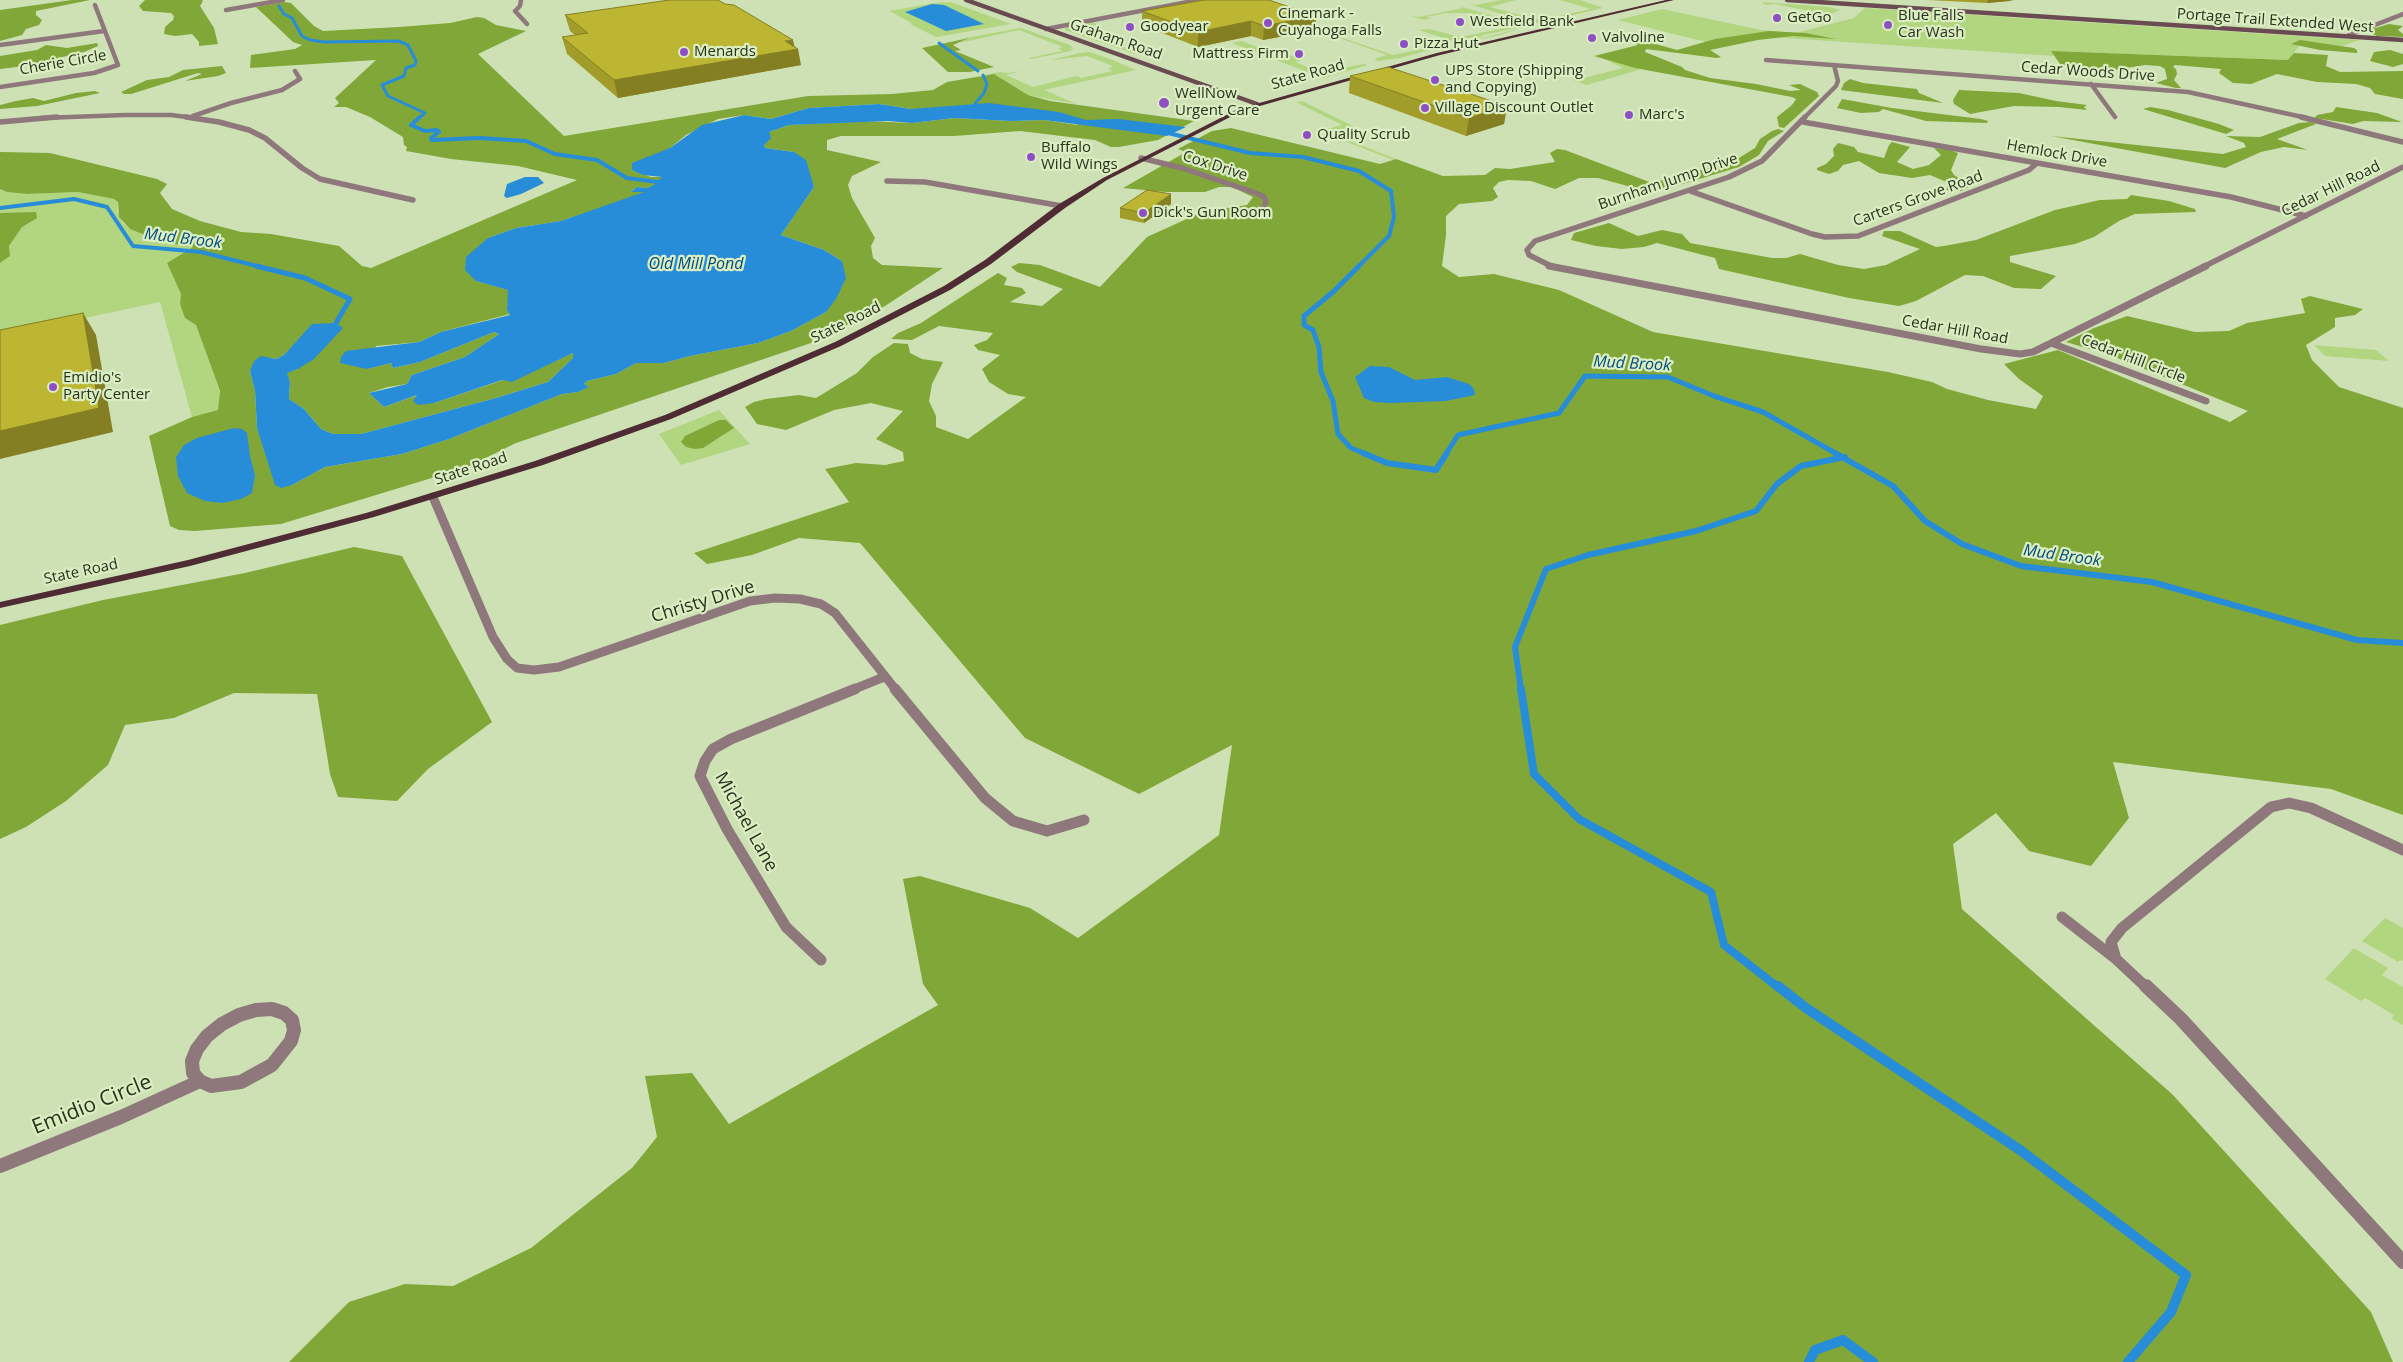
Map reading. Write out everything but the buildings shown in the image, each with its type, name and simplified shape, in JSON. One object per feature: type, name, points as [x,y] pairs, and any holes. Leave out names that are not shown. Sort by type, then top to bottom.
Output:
[{"type":"main road","name":"Graham Road","points":[[966,0],[1257,104]]},
{"type":"main road","name":"State Road","points":[[0,605],[103,583],[262,545],[433,497],[539,463],[668,417],[838,344],[947,288],[988,262],[1062,206],[1142,158],[1240,110],[1439,54],[1672,0]]},
{"type":"main road","name":"Portage Trail Extended West","points":[[1787,0],[2403,40]]},
{"type":"street","points":[[226,10],[283,0]]},
{"type":"street","points":[[521,0],[520,6],[515,11],[527,24]]},
{"type":"street","points":[[1046,29],[1198,0]]},
{"type":"street","points":[[0,45],[104,31],[95,5]]},
{"type":"street","points":[[2352,37],[2348,34],[2403,14]]},
{"type":"street","name":"Cherie Circle","points":[[0,87],[107,70],[118,65],[104,31]]},
{"type":"street","name":"Cedar Woods Drive","points":[[1766,60],[2091,84],[2208,96],[2403,142]]},
{"type":"street","name":"Burnham Jump Drive","points":[[1575,227],[1690,191],[1762,161],[1803,122],[1838,84],[1834,66]]},
{"type":"street","points":[[190,118],[231,103],[282,90],[300,79],[295,71]]},
{"type":"street","points":[[2091,84],[2115,116]]},
{"type":"street","points":[[0,122],[71,116],[118,115],[190,118],[219,122],[253,132],[264,138],[302,168],[320,179],[344,186],[413,200]]},
{"type":"street","name":"Hemlock Drive","points":[[1803,122],[2231,197],[2306,216]]},
{"type":"street","name":"Cox Drive","points":[[1142,158],[1182,168],[1256,193],[1264,197],[1266,202],[1261,212]]},
{"type":"street","name":"Carters Grove Road","points":[[1690,191],[1788,228],[1825,237],[1858,236],[2029,170],[2036,163]]},
{"type":"street","name":"Cedar Hill Road","points":[[1575,227],[1535,241],[1527,250],[1536,260],[1560,269],[1982,349],[2020,354],[2033,352],[2401,170]]},
{"type":"street","points":[[887,181],[925,182],[1062,206]]},
{"type":"street","name":"Cedar Hill Circle","points":[[2051,343],[2206,401]]},
{"type":"street","name":"Christy Drive","points":[[433,497],[493,637],[507,659],[517,668],[534,670],[559,667],[750,601],[775,598],[800,599],[821,604],[835,613],[884,677],[902,696],[985,798],[999,811],[1013,821],[1047,831],[1084,820]]},
{"type":"street","name":"Michael Lane","points":[[821,960],[786,927],[726,829],[700,776],[704,761],[712,749],[731,739],[884,677]]},
{"type":"street","points":[[2116,959],[2111,942],[2122,928],[2271,807],[2289,803],[2312,808],[2403,850]]},
{"type":"street","points":[[2062,917],[2116,959],[2181,1019],[2403,1262]]},
{"type":"street","points":[[264,1010],[284,1013],[292,1020],[292,1038],[284,1053],[258,1075],[242,1082],[225,1086],[211,1086],[200,1081],[193,1073],[192,1062],[197,1048],[207,1036],[222,1024],[239,1015],[264,1010]]},
{"type":"street","name":"Emidio Circle","points":[[0,1166],[121,1117],[200,1081]]},
{"type":"green space","points":[[72,0],[90,0],[36,11],[36,15],[42,20],[39,25],[26,29],[22,35],[0,41],[0,10]]},
{"type":"green space","points":[[145,0],[202,0],[200,6],[214,28],[218,44],[199,46],[199,42],[192,34],[175,36],[164,34],[165,27],[173,20],[174,16],[171,13],[143,11],[139,6]]},
{"type":"green space","points":[[1502,0],[1516,0],[1490,7],[1539,20],[1591,9],[1560,0],[1580,0],[1603,8],[1539,23],[1524,21],[1469,4],[1476,5]]},
{"type":"green space","points":[[284,2],[291,3],[314,26],[323,31],[450,23],[477,17],[484,18],[496,25],[526,31],[478,54],[564,136],[808,96],[892,94],[933,90],[947,82],[994,74],[1028,95],[1050,101],[1194,121],[1158,140],[1119,147],[1111,147],[1095,140],[1020,131],[954,136],[841,136],[827,140],[827,150],[881,162],[852,176],[848,185],[852,198],[875,238],[871,246],[873,258],[882,265],[943,268],[885,306],[811,343],[516,443],[449,476],[435,477],[281,524],[195,531],[179,530],[170,526],[149,436],[192,417],[218,410],[220,391],[196,325],[185,318],[180,304],[181,294],[167,263],[193,247],[162,242],[130,229],[119,217],[118,202],[114,199],[78,192],[27,194],[7,192],[0,189],[0,152],[50,153],[157,179],[167,184],[160,193],[172,209],[200,221],[241,232],[271,234],[339,246],[362,266],[371,268],[577,180],[518,166],[451,159],[406,151],[407,147],[404,145],[403,137],[370,117],[346,107],[334,107],[339,103],[335,98],[376,60],[250,68],[251,55],[295,49],[302,45],[293,42],[256,7]],"holes":[[[879,104],[911,109],[1059,112],[1078,125],[1044,120],[1011,121],[954,118],[912,123],[864,121],[789,125],[769,132],[764,145],[765,148],[794,152],[814,187],[781,235],[824,250],[842,261],[826,312],[791,331],[758,343],[664,363],[636,363],[616,374],[587,381],[584,384],[588,387],[578,392],[562,394],[449,439],[402,454],[325,467],[292,485],[262,440],[257,428],[255,391],[250,371],[270,358],[276,359],[284,355],[313,324],[298,369],[286,373],[290,382],[289,399],[304,409],[321,429],[333,434],[361,434],[548,382],[573,358],[573,353],[512,381],[503,380],[434,403],[418,395],[384,407],[369,393],[407,384],[412,375],[465,357],[499,334],[494,332],[420,362],[393,368],[391,363],[367,369],[376,346],[419,342],[441,332],[510,314],[507,310],[509,290],[476,281],[488,238],[516,228],[561,221],[645,192],[632,191],[637,187],[647,188],[655,185],[663,177],[651,177],[632,170],[670,148],[686,135],[718,119],[744,115],[771,119],[809,108]]]},
{"type":"green space","points":[[951,2],[1011,24],[936,37],[889,11]]},
{"type":"green space","points":[[1762,2],[1830,7],[1840,10],[1829,15],[1775,4],[1765,5]]},
{"type":"green space","points":[[1459,6],[1517,23],[1522,27],[1483,35],[1478,39],[1521,28],[1500,35],[1466,42],[1456,42],[1419,30],[1429,29],[1460,37],[1505,28],[1509,25],[1470,13],[1446,13],[1426,17],[1432,18],[1424,20],[1410,16],[1419,17],[1463,8]]},
{"type":"green space","points":[[1865,8],[2359,40],[2334,49],[2301,43],[2289,60],[2051,51],[2054,56],[1771,37],[1718,45],[1618,20],[1662,9],[1761,30],[1796,33],[1854,18]]},
{"type":"green space","points":[[1090,22],[1102,25],[1090,25],[1072,29],[1103,42],[1111,40],[1138,55],[1065,30],[1065,28]]},
{"type":"green space","points":[[1370,24],[1383,26],[1337,36],[1393,55],[1432,47],[1434,49],[1386,62],[1398,58],[1378,61],[1374,59],[1387,55],[1331,35],[1330,33],[1372,27]]},
{"type":"green space","points":[[2389,24],[2403,26],[2398,30],[2403,34],[2403,37],[2377,36],[2366,31]]},
{"type":"green space","points":[[1021,28],[1070,45],[1072,47],[1070,50],[1076,47],[1071,51],[1031,59],[1029,58],[1062,51],[1058,48],[1063,47],[1019,30],[959,43],[969,38],[960,39]]},
{"type":"green space","points":[[1769,31],[1805,33],[1836,39],[1793,36],[1758,40],[1710,50],[1721,57],[1717,58],[1646,49],[1645,52],[1682,67],[1685,70],[1710,78],[1790,91],[1801,90],[1789,85],[1800,84],[1817,92],[1819,96],[1784,128],[1779,127],[1777,117],[1792,105],[1796,99],[1792,97],[1635,68],[1594,56],[1638,45],[1632,42],[1645,41],[1677,50],[1715,39]]},
{"type":"green space","points":[[969,38],[953,45],[961,50],[955,51],[994,67],[970,72],[948,72],[922,48]]},
{"type":"green space","points":[[2300,40],[2354,48],[2357,50],[2357,53],[2320,50],[2291,44]]},
{"type":"green space","points":[[1242,41],[1267,51],[1274,49],[1295,57],[1301,60],[1295,62],[1315,70],[1323,69],[1329,71],[1363,64],[1368,65],[1323,78],[1232,43]]},
{"type":"green space","points":[[97,43],[98,46],[84,52],[45,61],[41,64],[0,69],[0,56],[37,50],[46,45],[67,48]]},
{"type":"green space","points":[[2390,50],[2403,54],[2403,64],[2393,67],[2370,61],[2374,52]]},
{"type":"green space","points":[[2051,51],[2288,60],[2294,53],[2328,55],[2326,66],[2340,72],[2403,71],[2403,99],[2375,94],[2370,88],[2356,84],[2317,82],[2277,74],[2251,84],[2233,83],[2219,73],[2221,69],[2175,65],[2173,67],[2176,69],[2177,74],[2174,80],[2181,88],[2176,88],[2156,83],[2167,79],[2165,69],[2160,66],[2145,65],[2114,70],[2075,68],[2060,64]]},
{"type":"green space","points":[[1090,52],[1171,81],[1112,60],[1136,70],[1044,90],[1077,104],[1028,95],[994,74],[984,75],[1022,71],[1006,75],[1033,87],[1076,76],[1081,78],[1113,71],[1108,69],[1113,66],[1087,56],[1050,60]]},
{"type":"green space","points":[[1604,59],[1642,69],[1587,85],[1572,80],[1574,77],[1584,78],[1623,68]]},
{"type":"green space","points":[[222,66],[226,73],[218,76],[185,81],[202,74],[198,73],[131,94],[121,92],[147,80],[169,77],[183,70]]},
{"type":"green space","points":[[1850,79],[1863,83],[1917,89],[1919,93],[1943,103],[1841,90],[1844,83]]},
{"type":"green space","points":[[1959,90],[2019,93],[2087,105],[2084,107],[2087,110],[2014,106],[1970,114],[1954,104],[1953,100]]},
{"type":"green space","points":[[95,91],[100,93],[37,106],[0,109],[0,105],[16,101],[33,98],[44,101],[76,93]]},
{"type":"green space","points":[[1842,99],[1988,121],[1987,123],[1926,121],[1883,109],[1879,112],[1861,113],[1837,108]]},
{"type":"green space","points":[[1302,101],[1353,126],[1330,133],[1396,159],[1393,160],[1319,131],[1342,125],[1296,102]]},
{"type":"green space","points":[[2150,107],[2168,110],[2234,130],[2226,134],[2143,109]]},
{"type":"green space","points":[[2336,107],[2377,113],[2402,122],[2363,121],[2353,124],[2315,118],[2317,115],[2333,112]]},
{"type":"green space","points":[[2310,122],[2316,124],[2277,139],[2308,150],[2284,147],[2261,152],[2225,168],[2051,136],[2223,154],[2246,147],[2244,143],[2226,136],[2260,137],[2299,123]]},
{"type":"green space","points":[[1231,128],[1380,164],[1396,159],[1443,176],[1485,175],[1495,168],[1510,169],[1555,162],[1550,153],[1557,149],[1565,150],[1652,183],[1734,161],[1755,148],[1760,139],[1772,131],[1778,129],[1784,131],[1768,141],[1759,155],[1739,167],[1657,190],[1635,188],[1598,178],[1579,178],[1555,189],[1531,181],[1508,180],[1499,182],[1493,188],[1498,197],[1492,201],[1459,204],[1446,216],[1446,235],[1442,266],[1459,277],[1494,274],[1559,290],[1653,332],[1888,372],[1932,382],[1947,389],[1988,400],[2036,409],[2043,396],[2019,379],[2004,364],[2058,350],[2230,422],[2248,411],[2110,355],[2066,342],[2094,328],[2127,316],[2195,332],[2229,331],[2247,323],[2305,313],[2301,299],[2310,296],[2363,309],[2355,315],[2335,318],[2335,327],[2306,345],[2312,360],[2339,387],[2403,408],[2403,815],[2331,789],[2113,762],[2129,818],[2091,866],[2029,851],[1996,813],[1953,844],[1962,909],[2172,1094],[2371,1312],[2393,1362],[289,1362],[349,1302],[405,1284],[453,1286],[531,1248],[632,1168],[657,1137],[645,1076],[692,1073],[729,1124],[938,1005],[923,984],[903,879],[920,876],[1030,908],[1078,938],[1219,835],[1232,745],[1139,794],[1025,738],[860,543],[799,538],[752,555],[707,564],[694,553],[849,502],[825,469],[856,463],[885,465],[904,461],[903,452],[876,439],[903,411],[871,403],[834,410],[786,430],[757,424],[745,407],[754,402],[799,395],[816,398],[857,373],[873,357],[894,343],[908,344],[910,353],[922,359],[943,362],[932,384],[929,401],[936,416],[936,427],[968,439],[1026,397],[1008,394],[989,382],[982,369],[1000,355],[978,350],[974,345],[987,340],[993,333],[939,326],[912,340],[891,339],[898,333],[921,323],[998,273],[1007,278],[1004,285],[1022,288],[1026,293],[1010,302],[1042,306],[1063,289],[1017,272],[1011,267],[1019,263],[1040,265],[1100,287],[1147,237],[1202,212],[1247,205],[1253,197],[1232,187],[1219,187],[1205,192],[1166,192],[1123,188],[1186,152],[1178,149],[1212,131]]},
{"type":"green space","points":[[1892,142],[1910,147],[1897,162],[1913,169],[1929,165],[1941,155],[1934,148],[1947,149],[1958,153],[1951,170],[1954,175],[1970,186],[1961,191],[1946,190],[1949,183],[1930,175],[1912,178],[1879,173],[1859,161],[1843,165],[1838,171],[1829,174],[1817,170],[1817,168],[1826,164],[1834,156],[1833,149],[1838,143],[1854,147],[1858,152],[1884,158]]},
{"type":"green space","points":[[0,189],[7,192],[27,194],[78,192],[114,199],[118,202],[117,212],[123,223],[130,229],[162,242],[193,247],[167,263],[181,294],[180,304],[196,325],[220,392],[218,410],[192,417],[160,302],[0,336],[0,263],[10,256],[9,246],[22,227],[36,213],[0,213]]},
{"type":"green space","points":[[2131,195],[2169,201],[2195,209],[2196,212],[2135,214],[2119,221],[2094,237],[2075,244],[2010,256],[2010,262],[2056,276],[2041,289],[2014,288],[1983,276],[1965,275],[1916,301],[1899,306],[1849,298],[1719,269],[1715,258],[1657,243],[1644,247],[1622,249],[1596,246],[1571,240],[1574,233],[1609,223],[1638,236],[1662,230],[1682,234],[1690,243],[1772,258],[1786,258],[1800,254],[1838,265],[1864,269],[1886,265],[1920,249],[1882,236],[1884,231],[1900,231],[1936,247],[1944,246],[1976,240],[2055,210],[2100,200],[2127,199]]},
{"type":"green space","points":[[36,212],[37,218],[22,227],[9,246],[10,256],[0,263],[0,213]]},
{"type":"green space","points":[[2314,345],[2376,350],[2389,361],[2325,356]]},
{"type":"green space","points":[[719,410],[750,444],[681,465],[659,434]]},
{"type":"green space","points":[[719,420],[726,420],[734,428],[703,448],[686,447],[681,442],[685,436]]},
{"type":"green space","points":[[354,547],[402,556],[492,722],[428,769],[397,801],[338,797],[330,774],[317,694],[234,693],[174,718],[125,725],[108,765],[66,801],[26,827],[0,839],[0,625],[103,600],[245,573]]},
{"type":"green space","points":[[2385,918],[2403,928],[2403,961],[2400,960],[2398,962],[2362,941]]},
{"type":"green space","points":[[2354,948],[2388,968],[2382,975],[2403,987],[2403,1025],[2392,1019],[2394,1015],[2365,998],[2361,1001],[2325,979]]},
{"type":"water","points":[[932,4],[944,5],[984,24],[946,31],[905,12]]},
{"type":"water","name":"Old Mill Pond","points":[[989,103],[1059,112],[1086,120],[1118,119],[1186,127],[1167,136],[1044,120],[1011,121],[954,118],[912,123],[888,121],[789,125],[769,132],[771,138],[764,145],[765,148],[794,152],[806,160],[814,187],[781,235],[824,250],[842,261],[846,278],[836,299],[826,312],[791,331],[758,343],[664,363],[636,363],[616,374],[587,381],[584,384],[589,387],[578,392],[562,394],[449,439],[402,454],[325,467],[292,485],[281,488],[275,485],[257,428],[255,391],[250,371],[254,361],[261,356],[276,359],[284,355],[312,324],[336,323],[343,328],[314,359],[298,369],[287,373],[290,382],[289,399],[304,409],[321,429],[333,434],[361,434],[548,382],[573,358],[573,353],[512,382],[502,380],[434,403],[418,405],[413,401],[417,395],[384,407],[369,393],[407,384],[412,375],[465,357],[499,334],[494,332],[420,362],[393,368],[391,363],[367,369],[340,363],[341,357],[346,351],[419,342],[441,332],[510,315],[507,310],[508,290],[476,281],[465,270],[466,257],[488,238],[516,228],[561,221],[644,192],[631,192],[637,187],[647,188],[654,185],[662,177],[643,175],[632,170],[632,163],[670,148],[702,125],[744,115],[771,119],[809,108],[879,104],[911,109]]},
{"type":"water","points":[[525,177],[538,177],[544,183],[521,194],[507,198],[504,196],[507,184]]},
{"type":"water","points":[[1370,366],[1389,367],[1415,380],[1447,377],[1469,384],[1474,389],[1475,395],[1446,401],[1374,402],[1364,398],[1355,377]]},
{"type":"water","points":[[234,428],[242,429],[247,433],[255,475],[252,493],[241,499],[222,503],[205,501],[187,493],[178,476],[176,457],[184,445],[197,438]]},
{"type":"waterway","points":[[279,6],[284,14],[292,18],[302,36],[310,40],[324,42],[398,41],[408,45],[416,61],[415,65],[406,68],[404,76],[382,85],[388,96],[425,113],[419,118]]},
{"type":"waterway","points":[[939,43],[978,71]]},
{"type":"waterway","points":[[975,104],[984,93],[987,84],[983,75]]},
{"type":"waterway","points":[[420,117],[411,125],[425,131],[437,130],[439,132],[431,138],[432,140],[480,138],[526,141],[555,154],[597,160],[627,178],[658,182]]},
{"type":"waterway","name":"Mud Brook","points":[[1164,132],[1250,153],[1303,157],[1359,171],[1391,191],[1394,217],[1389,236],[1333,292],[1304,316],[1304,325],[1313,330],[1319,347],[1321,372],[1333,401],[1338,434],[1351,448],[1366,454]]},
{"type":"waterway","name":"Mud Brook","points":[[0,208],[74,199],[107,207],[133,246],[201,252],[261,267]]},
{"type":"waterway","name":"Mud Brook","points":[[256,266],[305,278],[350,299],[336,323]]},
{"type":"waterway","name":"Mud Brook","points":[[1446,454],[1458,435],[1559,413],[1585,376],[1668,377],[1714,396],[1763,412],[1837,454]]},
{"type":"waterway","name":"Mud Brook","points":[[1363,453],[1387,463],[1436,470],[1447,453]]},
{"type":"waterway","name":"Mud Brook","points":[[1835,453],[1843,457]]},
{"type":"waterway","points":[[1521,690],[1515,647],[1546,569],[1588,555],[1696,531],[1756,511],[1777,484],[1801,466],[1843,457]]},
{"type":"waterway","name":"Mud Brook","points":[[1843,457],[1893,486],[1925,521],[1962,544],[2021,566],[2152,582],[2357,640],[2403,643]]},
{"type":"waterway","points":[[1521,689],[1534,774],[1579,819],[1711,892],[1724,945],[1779,988]]},
{"type":"waterway","points":[[1778,986],[1806,1008],[2020,1150],[2186,1275],[2171,1312],[2128,1362]]},
{"type":"waterway","points":[[1809,1362],[1815,1350],[1843,1340],[1873,1362]]},
{"type":"place","name":"GetGo","points":[[1777,18]]},
{"type":"place","name":"Westfield Bank","points":[[1460,22]]},
{"type":"place","name":"Cinemark - Cuyahoga Falls","points":[[1268,23]]},
{"type":"place","name":"Blue Falls Car Wash","points":[[1888,25]]},
{"type":"place","name":"Goodyear","points":[[1130,27]]},
{"type":"place","name":"Valvoline","points":[[1592,38]]},
{"type":"place","name":"Pizza Hut","points":[[1404,44]]},
{"type":"place","name":"Menards","points":[[684,52]]},
{"type":"place","name":"Mattress Firm","points":[[1299,54]]},
{"type":"place","name":"UPS Store (Shipping and Copying)","points":[[1435,80]]},
{"type":"place","name":"WellNow Urgent Care","points":[[1164,103]]},
{"type":"place","name":"Village Discount Outlet","points":[[1425,108]]},
{"type":"place","name":"Marc's","points":[[1629,115]]},
{"type":"place","name":"Quality Scrub","points":[[1307,135]]},
{"type":"place","name":"Buffalo Wild Wings","points":[[1031,157]]},
{"type":"place","name":"Dick's Gun Room","points":[[1143,213]]},
{"type":"place","name":"Emidio's Party Center","points":[[53,387]]}]
